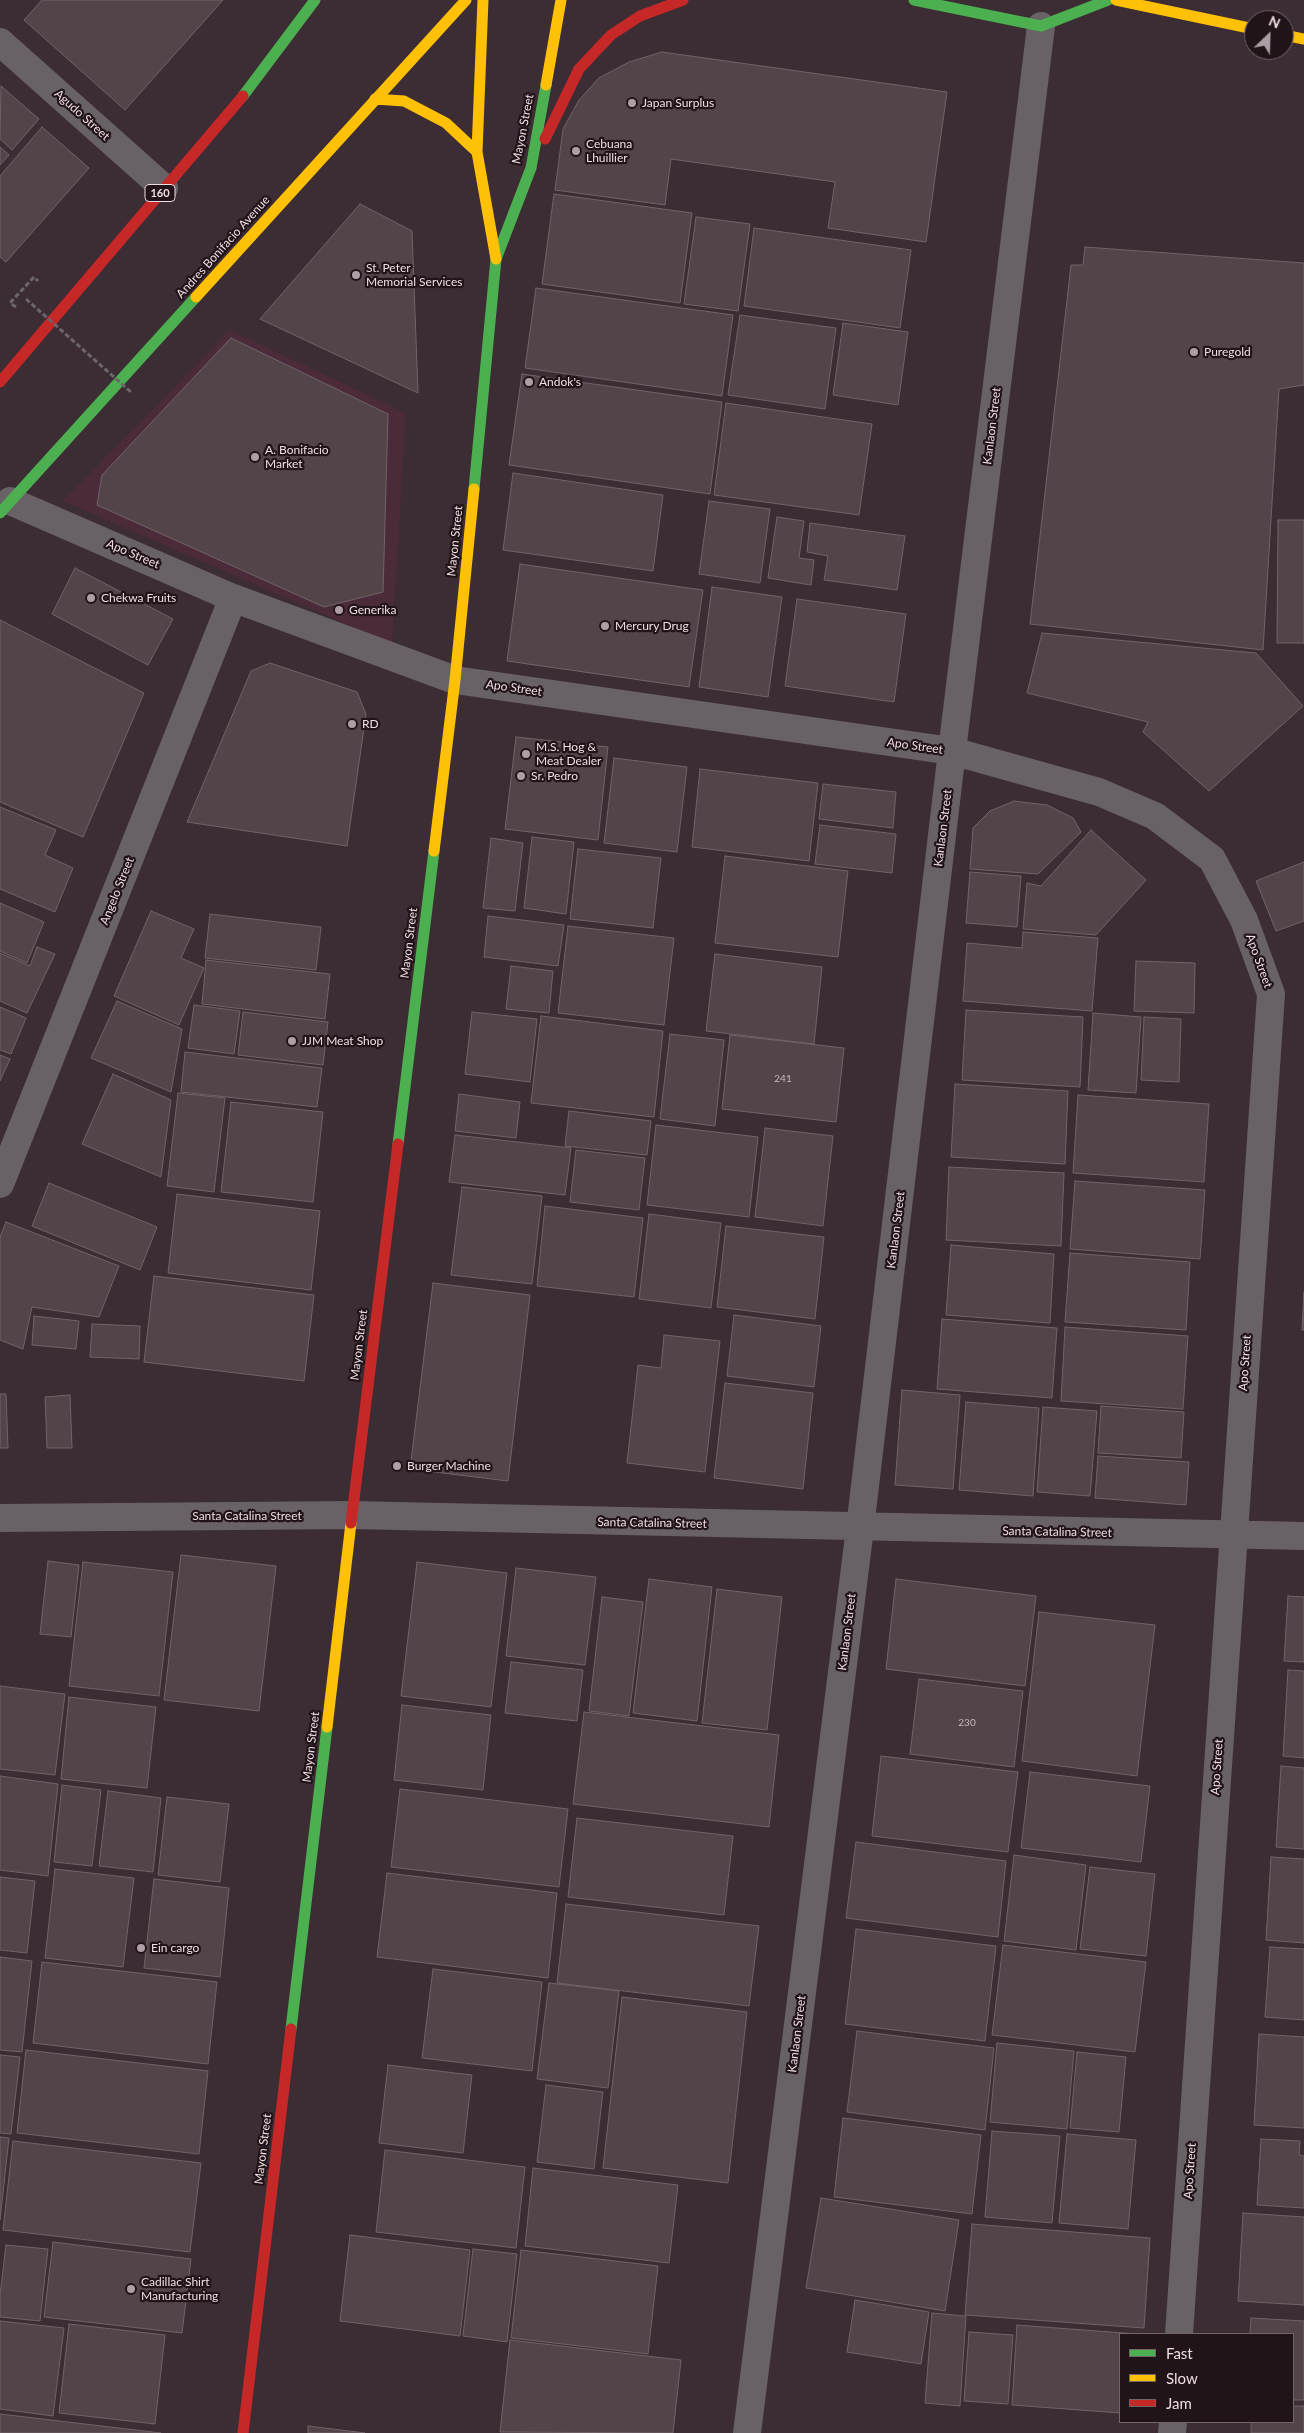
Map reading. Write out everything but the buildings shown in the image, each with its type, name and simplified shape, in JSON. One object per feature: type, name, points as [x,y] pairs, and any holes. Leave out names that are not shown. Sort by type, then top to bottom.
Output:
[{"type":"main road","name":"160","points":[[0,382],[242,97],[315,0]]},
{"type":"main road","name":"Andres Bonifacio Avenue","points":[[5,507],[466,0]]},
{"type":"main road","name":"Mayon Street","points":[[483,0],[477,152],[496,259]]},
{"type":"main road","name":"Mayon Street","points":[[243,2433],[352,1515],[455,680],[496,259],[531,168],[561,0]]},
{"type":"main road","points":[[531,168],[580,69],[611,35],[627,23],[683,0]]},
{"type":"main road","points":[[914,0],[1041,26],[1108,0]]},
{"type":"main road","points":[[1116,0],[1244,27]]},
{"type":"main road","points":[[375,99],[404,101],[446,123],[477,152]]},
{"type":"street","name":"Kanlaon Street","points":[[747,2433],[860,1528],[952,751],[1041,26]]},
{"type":"street","name":"Agudo Street","points":[[0,42],[164,188]]},
{"type":"street","name":"Apo Street","points":[[5,507],[233,598],[455,680],[952,751],[1099,792],[1155,816],[1212,859],[1244,920],[1271,994],[1232,1536],[1179,2333]]},
{"type":"street","name":"Angelo Street","points":[[0,1184],[233,598]]},
{"type":"street","name":"Santa Catalina Street","points":[[0,1518],[352,1515],[860,1528],[1304,1536]]},
{"type":"path","points":[[26,299],[132,393]]},
{"type":"shaded area","name":"A. Bonifacio Market","points":[[230,330],[406,413],[392,644],[63,501]]},
{"type":"traffic: fast","points":[[243,96],[315,0]]},
{"type":"traffic: fast","points":[[914,0],[1041,26],[1108,0]]},
{"type":"traffic: fast","points":[[474,489],[496,259],[531,168],[546,85]]},
{"type":"traffic: fast","points":[[0,513],[196,297]]},
{"type":"traffic: fast","points":[[398,1144],[434,851]]},
{"type":"traffic: fast","points":[[291,2029],[327,1727]]},
{"type":"traffic: slow","points":[[196,297],[466,0]]},
{"type":"traffic: slow","points":[[483,0],[477,152],[496,259]]},
{"type":"traffic: slow","points":[[546,85],[561,0]]},
{"type":"traffic: slow","points":[[1116,0],[1244,27]]},
{"type":"traffic: slow","points":[[1294,37],[1304,39]]},
{"type":"traffic: slow","points":[[375,99],[404,101],[446,123],[477,152]]},
{"type":"traffic: slow","points":[[434,851],[455,680],[474,489]]},
{"type":"traffic: slow","points":[[327,1727],[351,1523]]},
{"type":"traffic: jam","points":[[545,139],[579,69],[611,35],[640,16],[683,0]]},
{"type":"traffic: jam","points":[[0,382],[243,96]]},
{"type":"traffic: jam","points":[[351,1523],[398,1144]]},
{"type":"traffic: jam","points":[[243,2433],[291,2029]]},
{"type":"place","name":"Japan Surplus","points":[[632,103]]},
{"type":"place","name":"Cebuana Lhuillier","points":[[576,151]]},
{"type":"place","name":"St. Peter Memorial Services","points":[[356,275]]},
{"type":"place","name":"Puregold","points":[[1194,352]]},
{"type":"place","name":"Andok's","points":[[529,382]]},
{"type":"place","name":"A. Bonifacio Market","points":[[255,457]]},
{"type":"place","name":"Chekwa Fruits","points":[[91,598]]},
{"type":"place","name":"Generika","points":[[339,610]]},
{"type":"place","name":"Mercury Drug","points":[[605,626]]},
{"type":"place","name":"RD","points":[[352,724]]},
{"type":"place","name":"M.S. Hog & Meat Dealer","points":[[526,754]]},
{"type":"place","name":"Sr. Pedro","points":[[521,776]]},
{"type":"place","name":"JJM Meat Shop","points":[[292,1041]]},
{"type":"place","name":"Burger Machine","points":[[397,1466]]},
{"type":"place","name":"Ein cargo","points":[[141,1948]]},
{"type":"place","name":"Cadillac Shirt Manufacturing","points":[[131,2289]]}]
